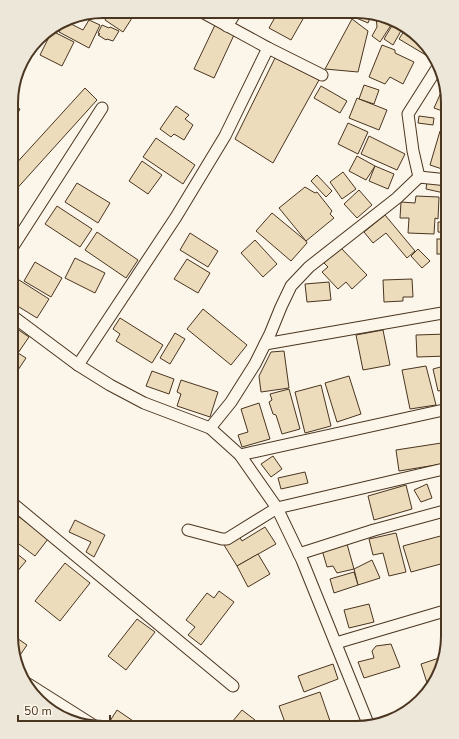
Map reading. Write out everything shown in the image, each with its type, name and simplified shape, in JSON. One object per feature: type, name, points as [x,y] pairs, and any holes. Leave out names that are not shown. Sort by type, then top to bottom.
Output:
[{"type":"street","points":[[213,18],[322,75]]},
{"type":"street","points":[[227,26],[232,18]]},
{"type":"street","points":[[78,364],[176,217],[225,136],[268,48]]},
{"type":"street","points":[[419,177],[413,151],[408,114],[435,71]]},
{"type":"street","points":[[18,239],[102,108]]},
{"type":"street","points":[[210,428],[231,402],[255,364],[291,286],[300,276],[309,267],[397,198],[419,177],[441,179]]},
{"type":"street","points":[[264,344],[441,313]]},
{"type":"street","points":[[18,320],[78,364],[110,385],[144,403],[210,428],[240,455],[277,508],[299,554],[367,720]]},
{"type":"street","points":[[240,455],[441,411]]},
{"type":"street","points":[[188,530],[227,539],[277,508],[441,470]]},
{"type":"street","points":[[18,508],[233,686]]},
{"type":"street","points":[[299,554],[374,530],[441,512]]},
{"type":"street","points":[[336,643],[441,612]]},
{"type":"street","points":[[36,689],[82,718]]},
{"type":"building","points":[[106,18],[132,18],[123,32],[105,20]]},
{"type":"building","points":[[275,18],[304,18],[291,40],[269,28]]},
{"type":"building","points":[[356,18],[369,19],[368,23]]},
{"type":"building","points":[[352,19],[368,31],[358,72],[325,69]]},
{"type":"building","points":[[89,20],[100,25],[89,48],[59,32],[61,29],[71,24],[83,30]]},
{"type":"building","points":[[376,21],[391,25],[380,42],[372,36],[377,27]]},
{"type":"building","points":[[102,25],[119,31],[113,41],[106,40],[98,35],[100,34],[98,33]]},
{"type":"building","points":[[215,25],[234,35],[214,78],[194,69]]},
{"type":"building","points":[[392,26],[401,30],[393,45],[384,39]]},
{"type":"building","points":[[403,32],[427,56],[399,39]]},
{"type":"building","points":[[55,33],[74,42],[62,66],[40,55],[49,38]]},
{"type":"building","points":[[382,45],[395,50],[395,53],[414,62],[403,84],[390,77],[385,84],[369,77]]},
{"type":"building","points":[[275,58],[319,80],[273,163],[235,139]]},
{"type":"building","points":[[364,85],[379,90],[374,104],[359,99]]},
{"type":"building","points":[[321,86],[347,101],[340,113],[314,98]]},
{"type":"building","points":[[85,88],[97,100],[18,187],[18,161]]},
{"type":"building","points":[[440,94],[441,110],[434,108]]},
{"type":"building","points":[[357,98],[387,110],[379,130],[349,118]]},
{"type":"building","points":[[176,106],[189,115],[185,119],[193,125],[184,140],[174,134],[171,137],[160,129]]},
{"type":"building","points":[[419,116],[434,118],[433,125],[418,123]]},
{"type":"building","points":[[348,123],[368,132],[358,154],[338,144]]},
{"type":"building","points":[[440,131],[441,169],[430,165]]},
{"type":"building","points":[[369,136],[405,154],[397,170],[361,154]]},
{"type":"building","points":[[156,138],[195,165],[183,184],[143,157]]},
{"type":"building","points":[[357,156],[375,166],[366,180],[349,171]]},
{"type":"building","points":[[142,161],[162,175],[148,194],[129,181]]},
{"type":"building","points":[[375,166],[394,174],[388,189],[369,181]]},
{"type":"building","points":[[343,172],[356,189],[342,199],[330,182]]},
{"type":"building","points":[[317,175],[332,191],[326,197],[311,181]]},
{"type":"building","points":[[427,182],[441,185],[441,192],[426,189]]},
{"type":"building","points":[[77,183],[110,203],[98,223],[65,202]]},
{"type":"building","points":[[305,187],[315,193],[317,192],[332,211],[330,214],[334,218],[306,241],[279,208]]},
{"type":"building","points":[[359,190],[372,205],[357,218],[344,204]]},
{"type":"building","points":[[416,196],[439,197],[438,219],[435,218],[434,234],[408,233],[409,218],[400,218],[401,202],[415,203]]},
{"type":"building","points":[[57,206],[92,229],[80,247],[45,224]]},
{"type":"building","points":[[272,213],[307,243],[291,261],[256,231]]},
{"type":"building","points":[[385,215],[415,251],[407,258],[386,233],[373,243],[364,232]]},
{"type":"building","points":[[438,222],[441,222],[441,232],[438,232]]},
{"type":"building","points":[[97,232],[138,260],[126,278],[85,250]]},
{"type":"building","points":[[190,233],[218,251],[208,267],[180,250]]},
{"type":"building","points":[[437,239],[441,239],[441,254],[437,254]]},
{"type":"building","points":[[255,240],[277,264],[263,277],[241,253]]},
{"type":"building","points":[[340,247],[367,275],[352,289],[346,282],[338,289],[322,272],[328,267],[324,263]]},
{"type":"building","points":[[418,249],[430,261],[422,268],[411,256]]},
{"type":"building","points":[[75,258],[105,273],[95,293],[65,278]]},
{"type":"building","points":[[187,259],[210,273],[198,293],[174,279]]},
{"type":"building","points":[[35,262],[62,278],[51,297],[24,281]]},
{"type":"building","points":[[18,279],[49,299],[37,318],[18,306]]},
{"type":"building","points":[[412,279],[413,297],[403,297],[403,301],[384,302],[383,280]]},
{"type":"building","points":[[329,282],[331,300],[307,302],[305,284]]},
{"type":"building","points":[[203,309],[247,345],[231,365],[187,329]]},
{"type":"building","points":[[120,318],[163,345],[152,363],[116,341],[120,334],[113,329]]},
{"type":"building","points":[[18,330],[29,337],[18,353]]},
{"type":"building","points":[[383,330],[390,365],[363,370],[356,335]]},
{"type":"building","points":[[175,333],[185,339],[170,364],[160,358]]},
{"type":"building","points":[[441,334],[441,356],[417,357],[416,335]]},
{"type":"building","points":[[284,351],[289,388],[261,392],[259,376],[271,352]]},
{"type":"building","points":[[18,353],[26,358],[18,370]]},
{"type":"building","points":[[426,366],[436,405],[410,409],[402,370]]},
{"type":"building","points":[[441,367],[441,390],[438,391],[433,369]]},
{"type":"building","points":[[152,371],[174,379],[169,394],[146,386]]},
{"type":"building","points":[[349,376],[361,414],[337,422],[325,383]]},
{"type":"building","points":[[181,380],[218,392],[210,417],[177,406],[181,394],[177,392]]},
{"type":"building","points":[[321,385],[331,426],[305,433],[295,392]]},
{"type":"building","points":[[289,389],[300,429],[282,434],[276,415],[273,414],[269,402],[272,400],[270,394]]},
{"type":"building","points":[[259,403],[270,439],[242,447],[238,435],[248,432],[241,409]]},
{"type":"building","points":[[441,443],[441,464],[399,471],[396,450]]},
{"type":"building","points":[[273,456],[282,469],[271,477],[261,464]]},
{"type":"building","points":[[305,472],[308,483],[281,489],[278,478]]},
{"type":"building","points":[[427,484],[432,498],[421,502],[414,490]]},
{"type":"building","points":[[406,485],[412,509],[374,520],[368,496]]},
{"type":"building","points":[[18,516],[48,539],[35,556],[18,543]]},
{"type":"building","points":[[75,520],[105,535],[94,557],[86,552],[91,542],[69,532]]},
{"type":"building","points":[[265,527],[276,544],[237,566],[224,545],[239,536],[242,541]]},
{"type":"building","points":[[396,533],[406,572],[389,576],[383,553],[373,555],[369,539]]},
{"type":"building","points":[[441,536],[441,564],[411,572],[403,546]]},
{"type":"building","points":[[347,544],[354,569],[337,573],[333,566],[327,567],[322,550]]},
{"type":"building","points":[[258,554],[270,574],[248,587],[237,566]]},
{"type":"building","points":[[18,555],[26,561],[18,571]]},
{"type":"building","points":[[372,560],[380,578],[358,585],[354,569]]},
{"type":"building","points":[[65,563],[90,583],[60,621],[35,601]]},
{"type":"building","points":[[354,572],[358,585],[334,593],[330,579]]},
{"type":"building","points":[[219,591],[234,602],[201,645],[188,635],[195,627],[186,620],[207,593],[214,598]]},
{"type":"building","points":[[369,604],[374,622],[349,628],[344,610]]},
{"type":"building","points":[[137,619],[155,632],[126,670],[108,656]]},
{"type":"building","points":[[18,639],[27,645],[20,655]]},
{"type":"building","points":[[391,644],[400,667],[364,678],[358,662],[374,658],[372,651],[376,646]]},
{"type":"building","points":[[438,658],[437,664],[427,683],[421,664]]},
{"type":"building","points":[[333,664],[338,679],[304,692],[298,676]]},
{"type":"building","points":[[320,692],[330,721],[284,721],[279,706]]},
{"type":"building","points":[[117,710],[133,721],[110,721]]},
{"type":"building","points":[[242,710],[255,720],[254,721],[233,721]]}]
